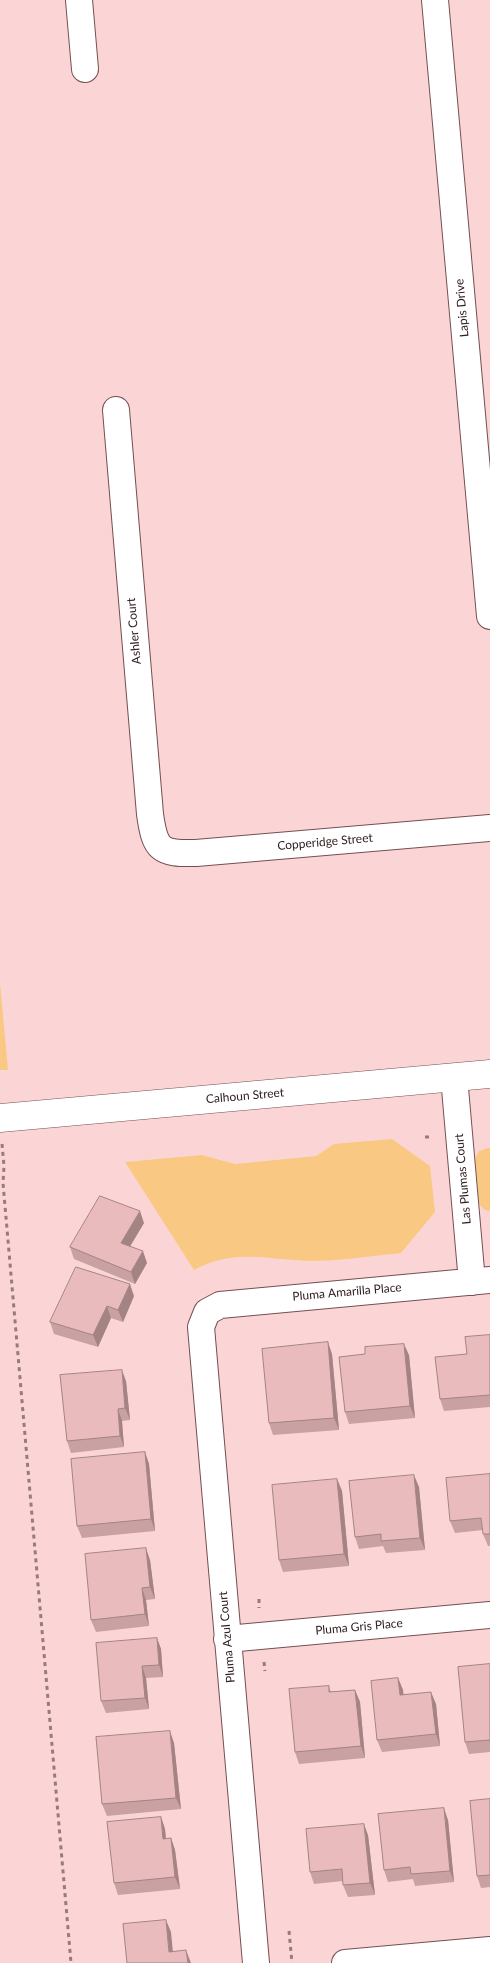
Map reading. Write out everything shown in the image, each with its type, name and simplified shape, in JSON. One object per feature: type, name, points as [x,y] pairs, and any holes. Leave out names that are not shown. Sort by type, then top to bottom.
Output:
[{"type":"street","points":[[79,0],[85,69]]},
{"type":"street","name":"Lapis Drive","points":[[435,0],[490,616]]},
{"type":"street","name":"Ashler Court","points":[[116,410],[150,814],[153,835],[161,848]]},
{"type":"street","name":"Copperidge Street","points":[[161,848],[175,854],[196,853],[490,828]]},
{"type":"street","name":"Calhoun Street","points":[[1,1129],[490,1074]]},
{"type":"street","name":"Las Plumas Court","points":[[454,1077],[481,1281]]},
{"type":"street","name":"Pluma Amarilla Place","points":[[207,1312],[220,1304],[481,1281]]},
{"type":"street","name":"Pluma Azul Court","points":[[207,1312],[201,1327],[202,1348],[256,1963]]},
{"type":"street","name":"Pluma Gris Place","points":[[227,1639],[490,1615]]},
{"type":"street","points":[[345,1963],[490,1950]]},
{"type":"path","points":[[1,1129],[4,1166],[3,1183],[71,1963]]},
{"type":"path","points":[[0,1189],[3,1183]]},
{"type":"path","points":[[289,1932],[292,1963]]},
{"type":"shaded area","points":[[0,983],[8,1070],[0,1070]]},
{"type":"shaded area","points":[[392,1139],[430,1166],[435,1212],[401,1253],[344,1259],[310,1261],[237,1257],[209,1263],[194,1270],[125,1162],[202,1155],[235,1164],[316,1156],[334,1144]]},
{"type":"shaded area","points":[[490,1148],[490,1211],[485,1210],[479,1204],[475,1158],[479,1151]]},
{"type":"building","points":[[100,1196],[140,1211],[121,1243],[143,1251],[131,1272],[70,1247]]},
{"type":"building","points":[[76,1267],[130,1284],[118,1310],[107,1306],[93,1335],[50,1322]]},
{"type":"building","points":[[490,1335],[490,1395],[440,1399],[435,1357],[467,1354],[465,1337]]},
{"type":"building","points":[[328,1342],[334,1418],[269,1423],[262,1349]]},
{"type":"building","points":[[404,1344],[410,1406],[345,1412],[339,1357],[365,1354],[365,1347]]},
{"type":"building","points":[[122,1370],[125,1408],[118,1409],[120,1436],[67,1441],[60,1375]]},
{"type":"building","points":[[145,1452],[151,1519],[77,1526],[71,1459]]},
{"type":"building","points":[[490,1474],[490,1534],[483,1534],[481,1518],[450,1521],[446,1478]]},
{"type":"building","points":[[414,1475],[420,1538],[381,1541],[381,1534],[355,1537],[349,1481]]},
{"type":"building","points":[[337,1479],[344,1554],[279,1560],[272,1485]]},
{"type":"building","points":[[146,1548],[150,1587],[142,1588],[145,1614],[91,1620],[85,1554]]},
{"type":"building","points":[[157,1638],[159,1665],[142,1666],[145,1698],[101,1701],[96,1643]]},
{"type":"building","points":[[490,1664],[490,1740],[465,1742],[458,1667]]},
{"type":"building","points":[[398,1678],[400,1695],[431,1692],[436,1734],[377,1740],[371,1681]]},
{"type":"building","points":[[329,1686],[329,1692],[355,1690],[361,1746],[295,1752],[289,1689]]},
{"type":"building","points":[[170,1731],[176,1798],[102,1804],[96,1737]]},
{"type":"building","points":[[490,1799],[490,1875],[477,1876],[470,1801]]},
{"type":"building","points":[[444,1808],[450,1871],[411,1874],[410,1867],[384,1870],[378,1814]]},
{"type":"building","points":[[161,1817],[163,1839],[171,1838],[175,1877],[114,1883],[107,1822]]},
{"type":"building","points":[[364,1824],[370,1883],[343,1885],[342,1869],[310,1872],[306,1829]]},
{"type":"building","points":[[166,1920],[169,1952],[186,1950],[188,1963],[127,1963],[123,1924]]}]
